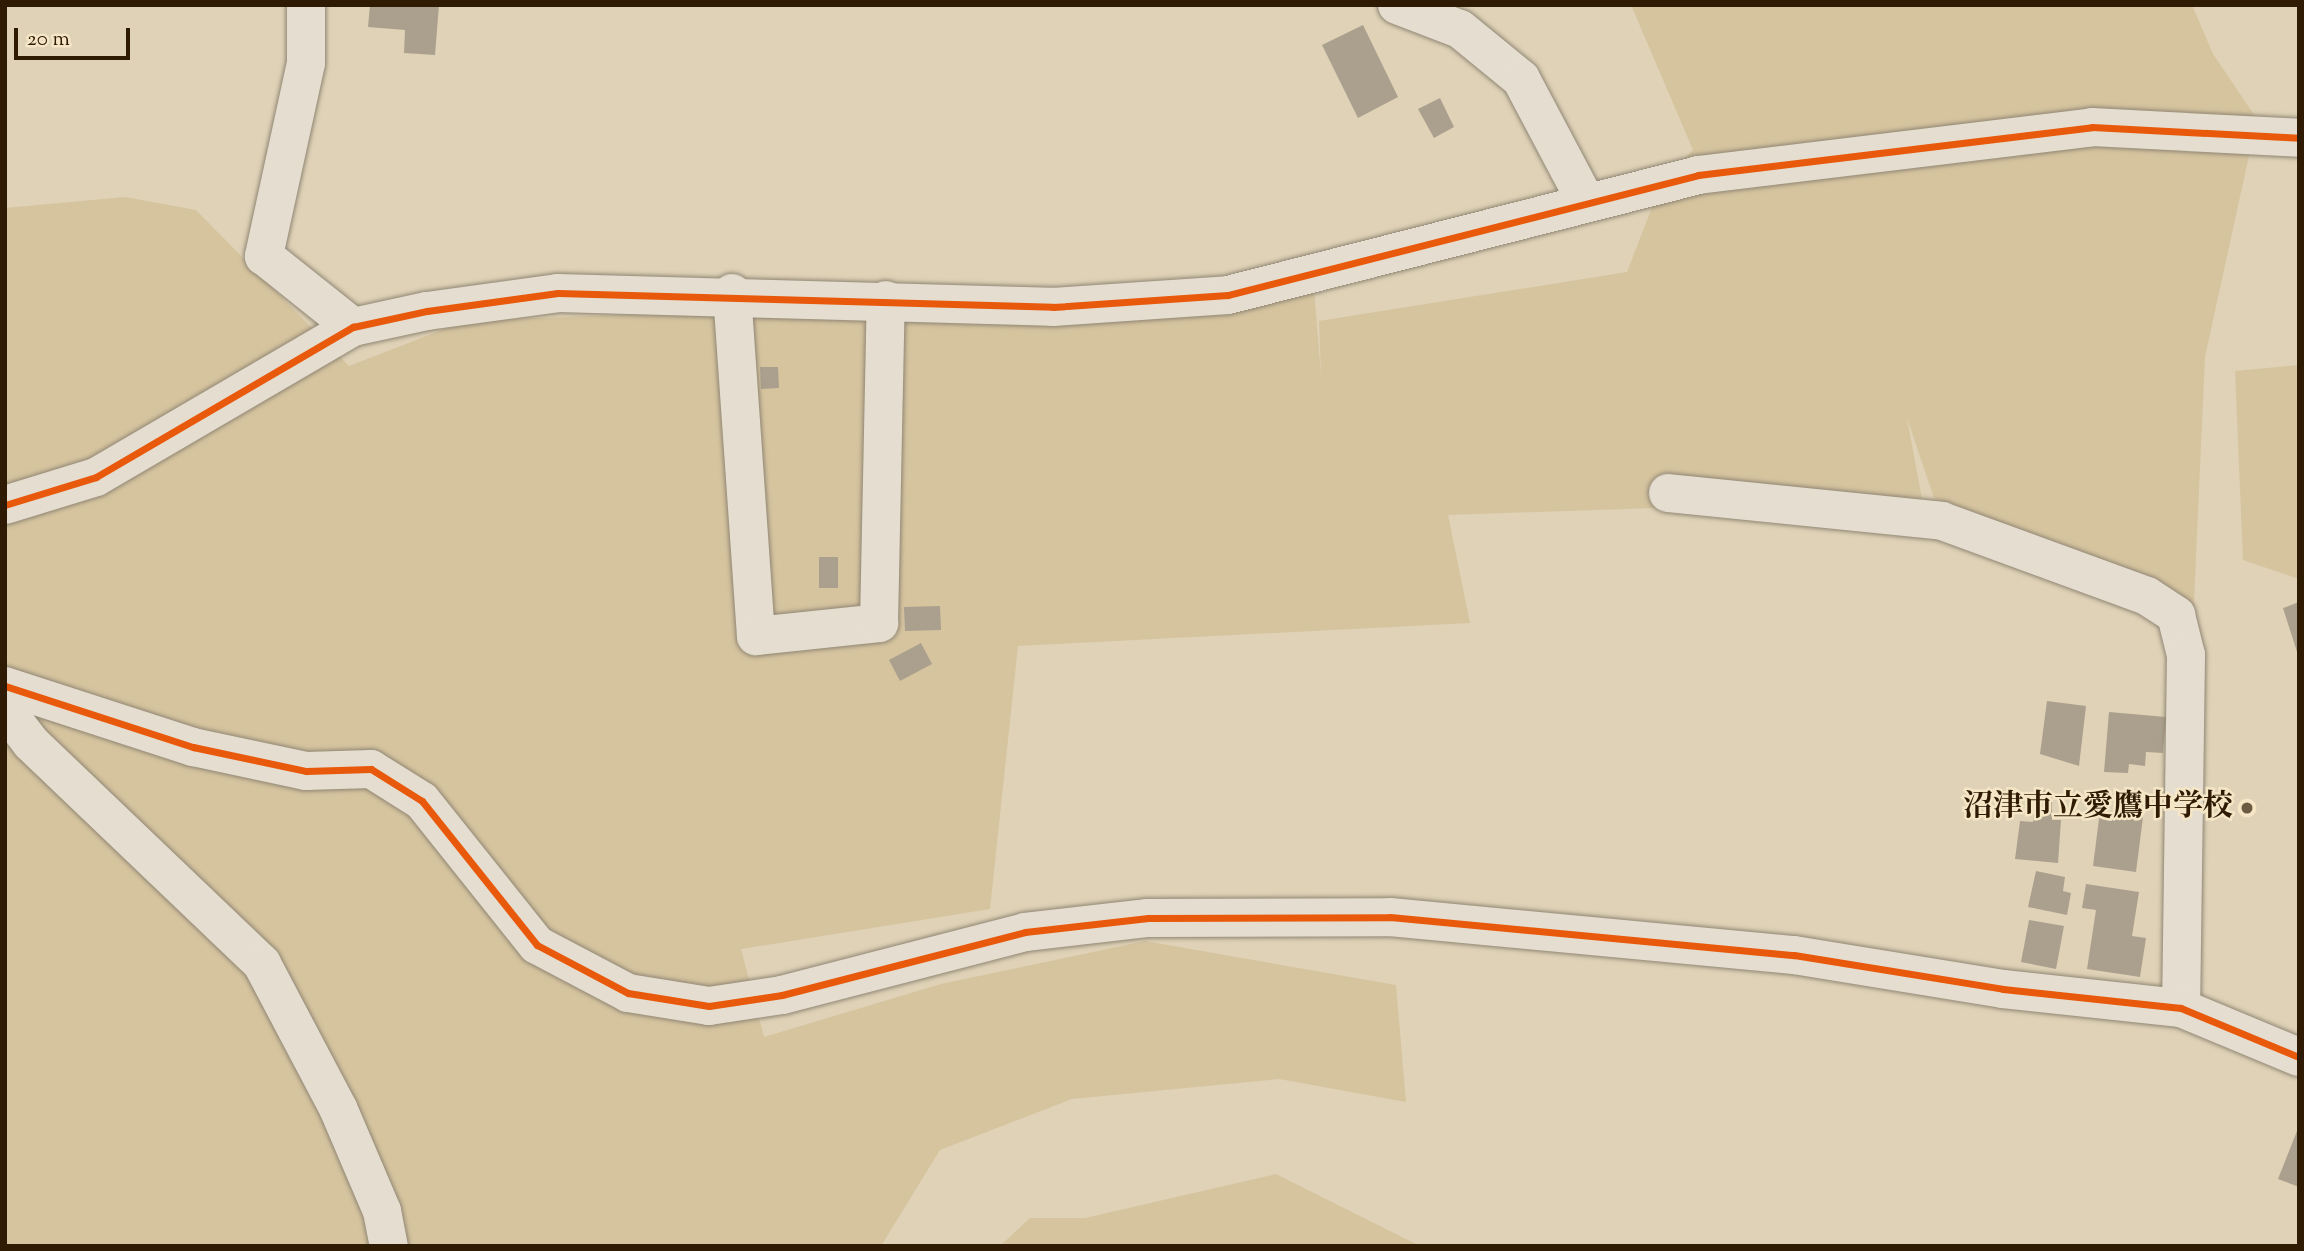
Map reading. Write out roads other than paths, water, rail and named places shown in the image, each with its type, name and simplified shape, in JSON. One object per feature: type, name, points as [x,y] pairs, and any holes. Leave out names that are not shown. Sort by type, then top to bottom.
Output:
[{"type":"street","points":[[306,5],[306,63],[264,256],[353,327]]},
{"type":"street","points":[[1397,5],[1460,29],[1521,79],[1586,202]]},
{"type":"street","points":[[5,505],[96,477],[353,327],[558,293],[732,293],[1053,307],[1228,295],[1698,174],[2092,127],[2299,138]]},
{"type":"street","points":[[732,293],[756,636],[879,623],[886,300]]},
{"type":"street","points":[[1668,493],[1942,521],[2147,596],[2176,615],[2186,655],[2181,1008]]},
{"type":"street","points":[[5,686],[193,747],[306,771],[370,769],[422,801],[537,945],[628,993],[709,1006],[782,995],[1025,932],[1149,918],[1390,917],[1794,955],[2003,989],[2181,1008],[2299,1056]]},
{"type":"street","points":[[5,709],[31,743],[262,964],[338,1108],[382,1211],[389,1246]]},
{"type":"place","name":"沼津市立愛鷹中学校","points":[[2247,808]]}]
